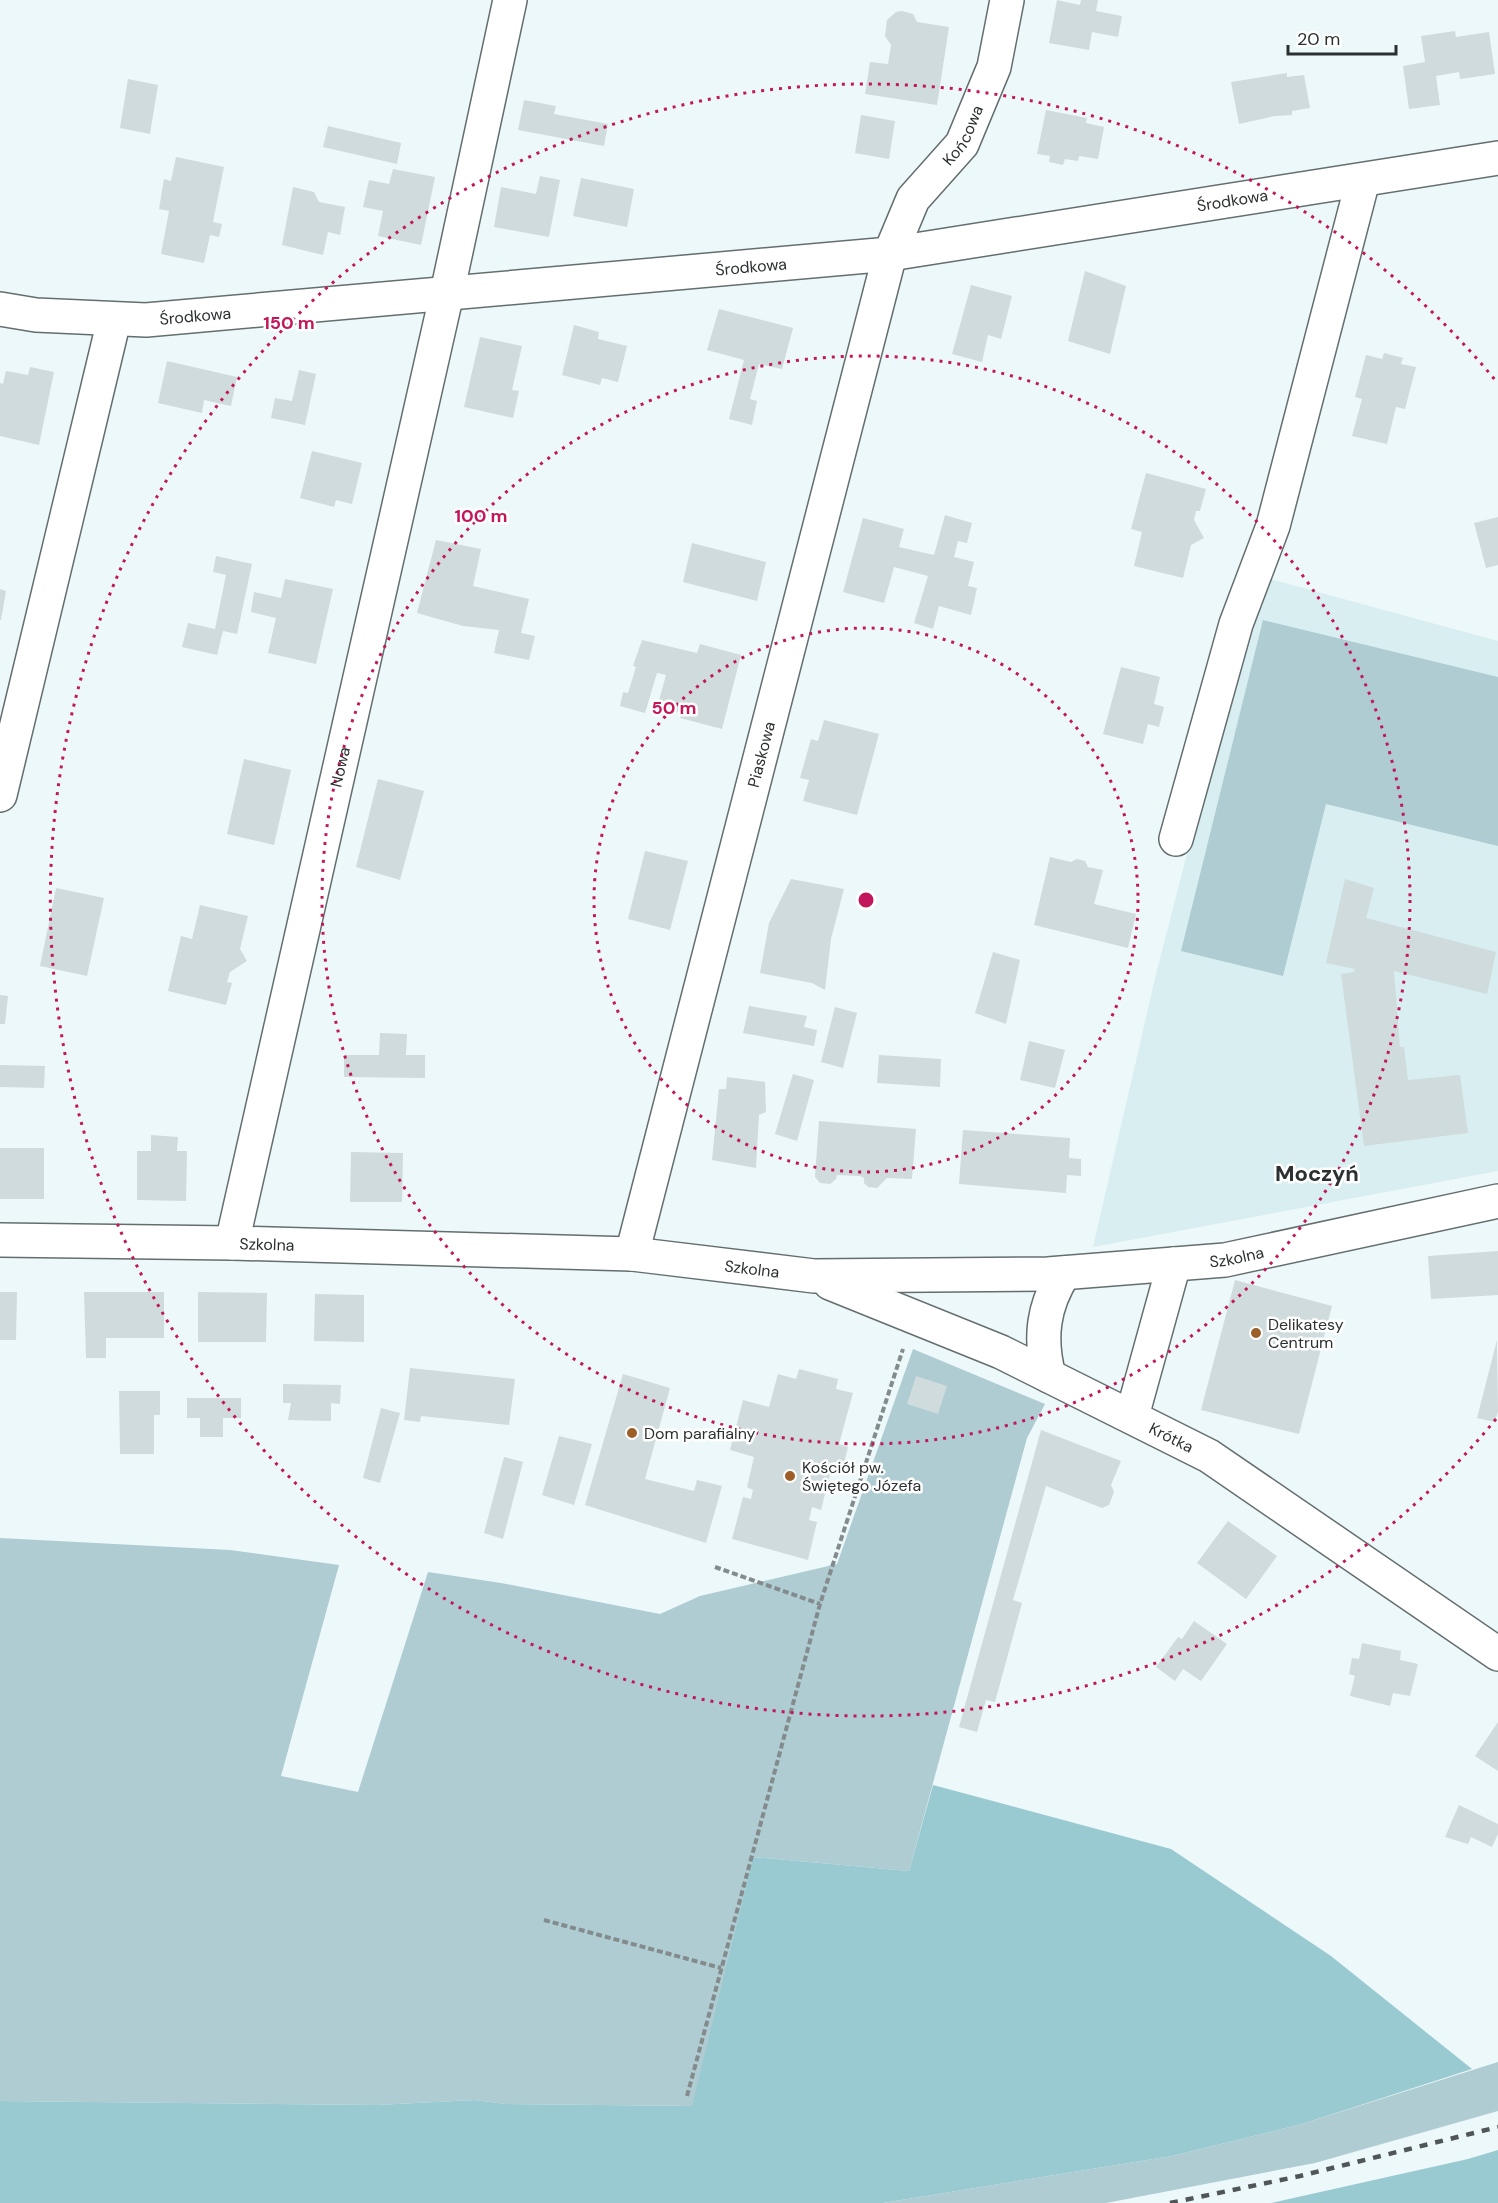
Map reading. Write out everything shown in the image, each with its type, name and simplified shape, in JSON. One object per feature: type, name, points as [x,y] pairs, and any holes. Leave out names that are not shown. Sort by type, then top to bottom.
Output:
[{"type":"street","name":"Nowa","points":[[232,1242],[447,293],[510,0]]},
{"type":"street","name":"Końcowa","points":[[890,254],[913,200],[962,144],[994,68],[1007,0]]},
{"type":"street","name":"Środkowa","points":[[0,309],[36,315],[114,320],[890,254],[1498,158]]},
{"type":"street","points":[[1176,839],[1236,624],[1273,526],[1363,180]]},
{"type":"street","name":"Piaskowa","points":[[632,1254],[890,254]]},
{"type":"street","points":[[0,795],[114,320]]},
{"type":"street","name":"Szkolna","points":[[0,1240],[232,1242],[632,1254],[814,1276],[1064,1273],[1225,1260],[1498,1201]]},
{"type":"street","points":[[1132,1416],[1174,1264]]},
{"type":"street","points":[[1049,1376],[1042,1341],[1045,1317],[1052,1291],[1064,1273]]},
{"type":"street","name":"Krótka","points":[[814,1276],[1001,1352],[1209,1456],[1272,1496],[1498,1654]]},
{"type":"path","points":[[687,2096],[820,1604],[914,1317]]},
{"type":"path","points":[[715,1567],[820,1604]]},
{"type":"path","points":[[544,1920],[721,1968]]},
{"type":"shaded area","points":[[1259,576],[1498,641],[1498,1171],[1093,1247],[1157,970]]},
{"type":"shaded area","points":[[1263,620],[1498,677],[1498,846],[1326,804],[1283,976],[1181,951]]},
{"type":"shaded area","points":[[913,1349],[1045,1404],[1027,1438],[909,1871],[753,1857],[693,2106],[506,2104],[475,2100],[376,2105],[0,2101],[0,1538],[230,1550],[339,1565],[281,1776],[358,1792],[428,1572],[501,1583],[660,1614],[700,1596],[837,1564]]},
{"type":"shaded area","points":[[933,1785],[1171,1849],[1331,1956],[1472,2069],[1302,2124],[1172,2156],[883,2203],[0,2203],[0,2101],[376,2105],[475,2100],[506,2104],[692,2106],[753,1857],[909,1871]]},
{"type":"shaded area","points":[[1498,2062],[1498,2111],[1315,2163],[1106,2203],[883,2203],[1172,2156],[1302,2124]]},
{"type":"shaded area","points":[[1498,2150],[1498,2203],[1271,2203],[1468,2159]]},
{"type":"building","points":[[1057,0],[1080,5],[1081,0],[1098,0],[1096,11],[1122,16],[1118,37],[1092,32],[1089,50],[1049,43]]},
{"type":"building","points":[[896,12],[913,14],[917,22],[949,27],[937,105],[865,94],[870,62],[888,64],[891,45],[885,36],[887,20]]},
{"type":"building","points":[[1455,31],[1456,37],[1489,32],[1495,74],[1460,79],[1459,72],[1436,76],[1440,105],[1409,109],[1403,66],[1425,62],[1421,36]]},
{"type":"building","points":[[1287,73],[1287,77],[1304,75],[1310,108],[1292,111],[1292,115],[1275,116],[1239,124],[1231,82]]},
{"type":"building","points":[[128,79],[158,85],[150,134],[120,128]]},
{"type":"building","points":[[524,100],[556,106],[554,114],[608,124],[604,146],[518,130]]},
{"type":"building","points":[[1046,110],[1087,118],[1086,123],[1104,127],[1098,159],[1079,156],[1078,161],[1065,159],[1063,165],[1049,162],[1050,156],[1037,154]]},
{"type":"building","points":[[861,115],[895,121],[889,159],[855,153]]},
{"type":"building","points":[[328,126],[401,143],[397,164],[323,147]]},
{"type":"building","points":[[176,157],[224,167],[213,222],[222,224],[219,237],[210,235],[204,263],[161,254],[169,211],[159,209],[164,179],[171,181]]},
{"type":"building","points":[[393,169],[435,177],[421,245],[378,236],[383,211],[363,207],[369,180],[389,184]]},
{"type":"building","points":[[540,176],[560,180],[549,237],[494,227],[501,187],[536,194]]},
{"type":"building","points":[[581,178],[634,189],[627,227],[573,216]]},
{"type":"building","points":[[293,187],[314,192],[319,202],[345,207],[340,235],[328,232],[323,255],[282,245]]},
{"type":"building","points":[[1085,271],[1126,286],[1110,354],[1068,341]]},
{"type":"building","points":[[971,285],[1012,296],[1001,339],[988,335],[982,362],[952,354]]},
{"type":"building","points":[[719,309],[793,328],[782,369],[759,364],[750,399],[757,401],[752,425],[729,419],[744,360],[707,350]]},
{"type":"building","points":[[574,325],[599,332],[598,339],[627,346],[618,382],[602,378],[600,385],[562,375]]},
{"type":"building","points":[[480,337],[522,346],[512,390],[519,391],[513,418],[464,407]]},
{"type":"building","points":[[1384,353],[1403,358],[1401,364],[1416,367],[1405,409],[1396,407],[1387,444],[1352,436],[1362,399],[1355,397],[1366,355],[1382,359]]},
{"type":"building","points":[[167,361],[237,377],[231,406],[204,400],[202,413],[158,403]]},
{"type":"building","points":[[30,367],[54,372],[39,445],[0,436],[0,383],[3,384],[6,371],[28,375]]},
{"type":"building","points":[[299,370],[316,374],[305,425],[271,418],[275,398],[292,401]]},
{"type":"building","points":[[312,451],[362,463],[352,504],[336,500],[334,507],[300,498]]},
{"type":"building","points":[[1146,473],[1206,489],[1200,511],[1196,511],[1194,520],[1204,538],[1191,545],[1183,578],[1134,566],[1142,532],[1131,529]]},
{"type":"building","points":[[945,515],[972,523],[967,543],[958,541],[954,557],[974,562],[968,586],[977,588],[971,615],[939,606],[933,629],[914,623],[928,576],[894,567],[884,603],[843,592],[863,518],[904,529],[899,547],[934,555]]},
{"type":"building","points":[[1498,517],[1498,565],[1486,568],[1474,523]]},
{"type":"building","points":[[436,540],[481,549],[473,586],[529,599],[521,633],[535,636],[529,660],[494,653],[499,630],[463,626],[417,613]]},
{"type":"building","points":[[692,543],[766,562],[757,601],[683,582]]},
{"type":"building","points":[[216,556],[252,564],[237,634],[223,631],[217,655],[182,647],[188,623],[215,629],[226,575],[213,572]]},
{"type":"building","points":[[285,579],[333,589],[316,664],[268,653],[276,618],[251,612],[254,592],[281,598]]},
{"type":"building","points":[[0,589],[6,591],[1,620],[0,620]]},
{"type":"building","points":[[642,640],[697,653],[700,644],[741,655],[722,729],[680,718],[682,711],[668,714],[656,711],[666,675],[657,673],[645,713],[620,706],[623,692],[628,693],[636,667],[633,666]]},
{"type":"building","points":[[1121,667],[1160,677],[1154,704],[1164,707],[1159,727],[1148,724],[1143,744],[1103,734]]},
{"type":"building","points":[[824,720],[879,734],[857,815],[803,801],[809,780],[800,778],[811,739],[818,741]]},
{"type":"building","points":[[244,759],[291,770],[274,845],[227,834]]},
{"type":"building","points":[[378,779],[424,791],[400,880],[356,867]]},
{"type":"building","points":[[645,851],[688,861],[670,930],[628,919]]},
{"type":"building","points":[[1050,857],[1071,862],[1077,859],[1085,861],[1088,867],[1103,870],[1094,904],[1136,914],[1128,948],[1034,925]]},
{"type":"building","points":[[791,879],[844,889],[831,939],[825,990],[812,983],[760,973],[769,923]]},
{"type":"building","points":[[1345,879],[1374,888],[1366,918],[1496,952],[1487,994],[1394,971],[1400,1047],[1404,1047],[1408,1080],[1460,1075],[1468,1133],[1364,1146],[1341,974],[1354,972],[1355,969],[1326,963]]},
{"type":"building","points":[[56,888],[104,898],[87,976],[40,966]]},
{"type":"building","points":[[200,905],[248,916],[240,949],[247,961],[230,972],[227,982],[232,983],[226,1005],[168,991],[181,936],[192,939]]},
{"type":"building","points":[[993,952],[1020,960],[1006,1024],[975,1013]]},
{"type":"building","points":[[0,995],[8,996],[5,1024],[0,1024]]},
{"type":"building","points":[[749,1006],[807,1016],[804,1027],[817,1030],[814,1046],[743,1033]]},
{"type":"building","points":[[835,1007],[857,1013],[843,1068],[821,1062]]},
{"type":"building","points":[[380,1033],[407,1034],[406,1055],[425,1055],[425,1078],[344,1077],[344,1055],[379,1055]]},
{"type":"building","points":[[1029,1041],[1065,1050],[1055,1088],[1020,1080]]},
{"type":"building","points":[[879,1055],[941,1059],[940,1087],[877,1083]]},
{"type":"building","points":[[0,1065],[45,1066],[44,1088],[0,1087]]},
{"type":"building","points":[[793,1074],[814,1080],[797,1141],[775,1134]]},
{"type":"building","points":[[727,1077],[765,1082],[766,1112],[759,1115],[756,1168],[712,1160],[719,1089],[726,1089]]},
{"type":"building","points":[[819,1121],[916,1129],[912,1179],[887,1178],[877,1188],[868,1187],[864,1183],[864,1178],[860,1176],[837,1175],[830,1184],[820,1183],[815,1177]]},
{"type":"building","points":[[963,1130],[1070,1138],[1069,1158],[1081,1159],[1081,1176],[1067,1175],[1066,1193],[959,1184]]},
{"type":"building","points":[[151,1135],[178,1137],[177,1151],[187,1151],[186,1201],[137,1200],[137,1151],[151,1151]]},
{"type":"building","points":[[0,1148],[44,1148],[44,1199],[0,1199]]},
{"type":"building","points":[[351,1152],[403,1153],[402,1202],[350,1202]]},
{"type":"building","points":[[1498,1251],[1498,1295],[1431,1299],[1428,1256]]},
{"type":"building","points":[[1235,1280],[1332,1306],[1299,1434],[1201,1410]]},
{"type":"building","points":[[0,1292],[17,1292],[16,1340],[0,1340]]},
{"type":"building","points":[[84,1292],[164,1292],[164,1338],[106,1338],[106,1358],[86,1358]]},
{"type":"building","points":[[198,1292],[267,1293],[266,1342],[198,1342]]},
{"type":"building","points":[[315,1294],[364,1295],[364,1342],[314,1341]]},
{"type":"building","points":[[1497,1340],[1498,1411],[1495,1422],[1477,1418]]},
{"type":"building","points":[[410,1368],[515,1379],[509,1425],[421,1416],[420,1422],[404,1420]]},
{"type":"building","name":"Kościół pw. Świętego Józefa","points":[[799,1369],[838,1379],[836,1389],[853,1393],[839,1444],[848,1447],[844,1464],[833,1462],[821,1510],[812,1507],[809,1520],[817,1522],[808,1560],[732,1539],[743,1497],[751,1499],[753,1490],[747,1487],[754,1457],[730,1450],[743,1400],[769,1407],[778,1374],[796,1379]]},
{"type":"building","name":"Dom parafialny","points":[[623,1374],[670,1388],[645,1479],[694,1491],[697,1480],[722,1486],[706,1543],[585,1505]]},
{"type":"building","points":[[916,1376],[947,1386],[938,1414],[907,1404]]},
{"type":"building","points":[[283,1384],[341,1385],[340,1404],[331,1403],[331,1421],[288,1420],[291,1403],[283,1403]]},
{"type":"building","points":[[119,1391],[160,1391],[160,1415],[154,1415],[154,1454],[120,1454]]},
{"type":"building","points":[[187,1398],[241,1398],[241,1418],[223,1418],[223,1437],[200,1437],[200,1418],[187,1418]]},
{"type":"building","points":[[381,1408],[400,1413],[380,1483],[363,1478]]},
{"type":"building","points":[[1041,1430],[1121,1461],[1111,1485],[1114,1492],[1109,1505],[1102,1508],[1046,1486],[1013,1600],[1022,1603],[995,1702],[986,1700],[977,1732],[959,1727]]},
{"type":"building","points":[[559,1436],[592,1444],[574,1505],[542,1495]]},
{"type":"building","points":[[504,1457],[523,1462],[503,1539],[484,1533]]},
{"type":"building","points":[[1228,1521],[1277,1556],[1246,1599],[1197,1563]]},
{"type":"building","points":[[1194,1621],[1227,1644],[1201,1681],[1183,1669],[1175,1681],[1156,1667],[1178,1637],[1182,1639]]},
{"type":"building","points":[[1362,1643],[1401,1651],[1400,1660],[1418,1664],[1410,1696],[1393,1693],[1390,1706],[1350,1696],[1355,1676],[1349,1674],[1352,1658],[1359,1659]]},
{"type":"building","points":[[1498,1722],[1498,1771],[1475,1756]]},
{"type":"building","points":[[1459,1805],[1498,1824],[1498,1834],[1492,1847],[1471,1837],[1468,1844],[1445,1837]]},
{"type":"railway","points":[[1170,2203],[1300,2176],[1498,2127]]},
{"type":"place","name":"Delikatesy Centrum","points":[[1256,1333]]},
{"type":"place","name":"Dom parafialny","points":[[632,1433]]},
{"type":"place","name":"Kościół pw. Świętego Józefa","points":[[790,1476]]},
{"type":"district","name":"Moczyń","points":[[1317,1173]]}]
